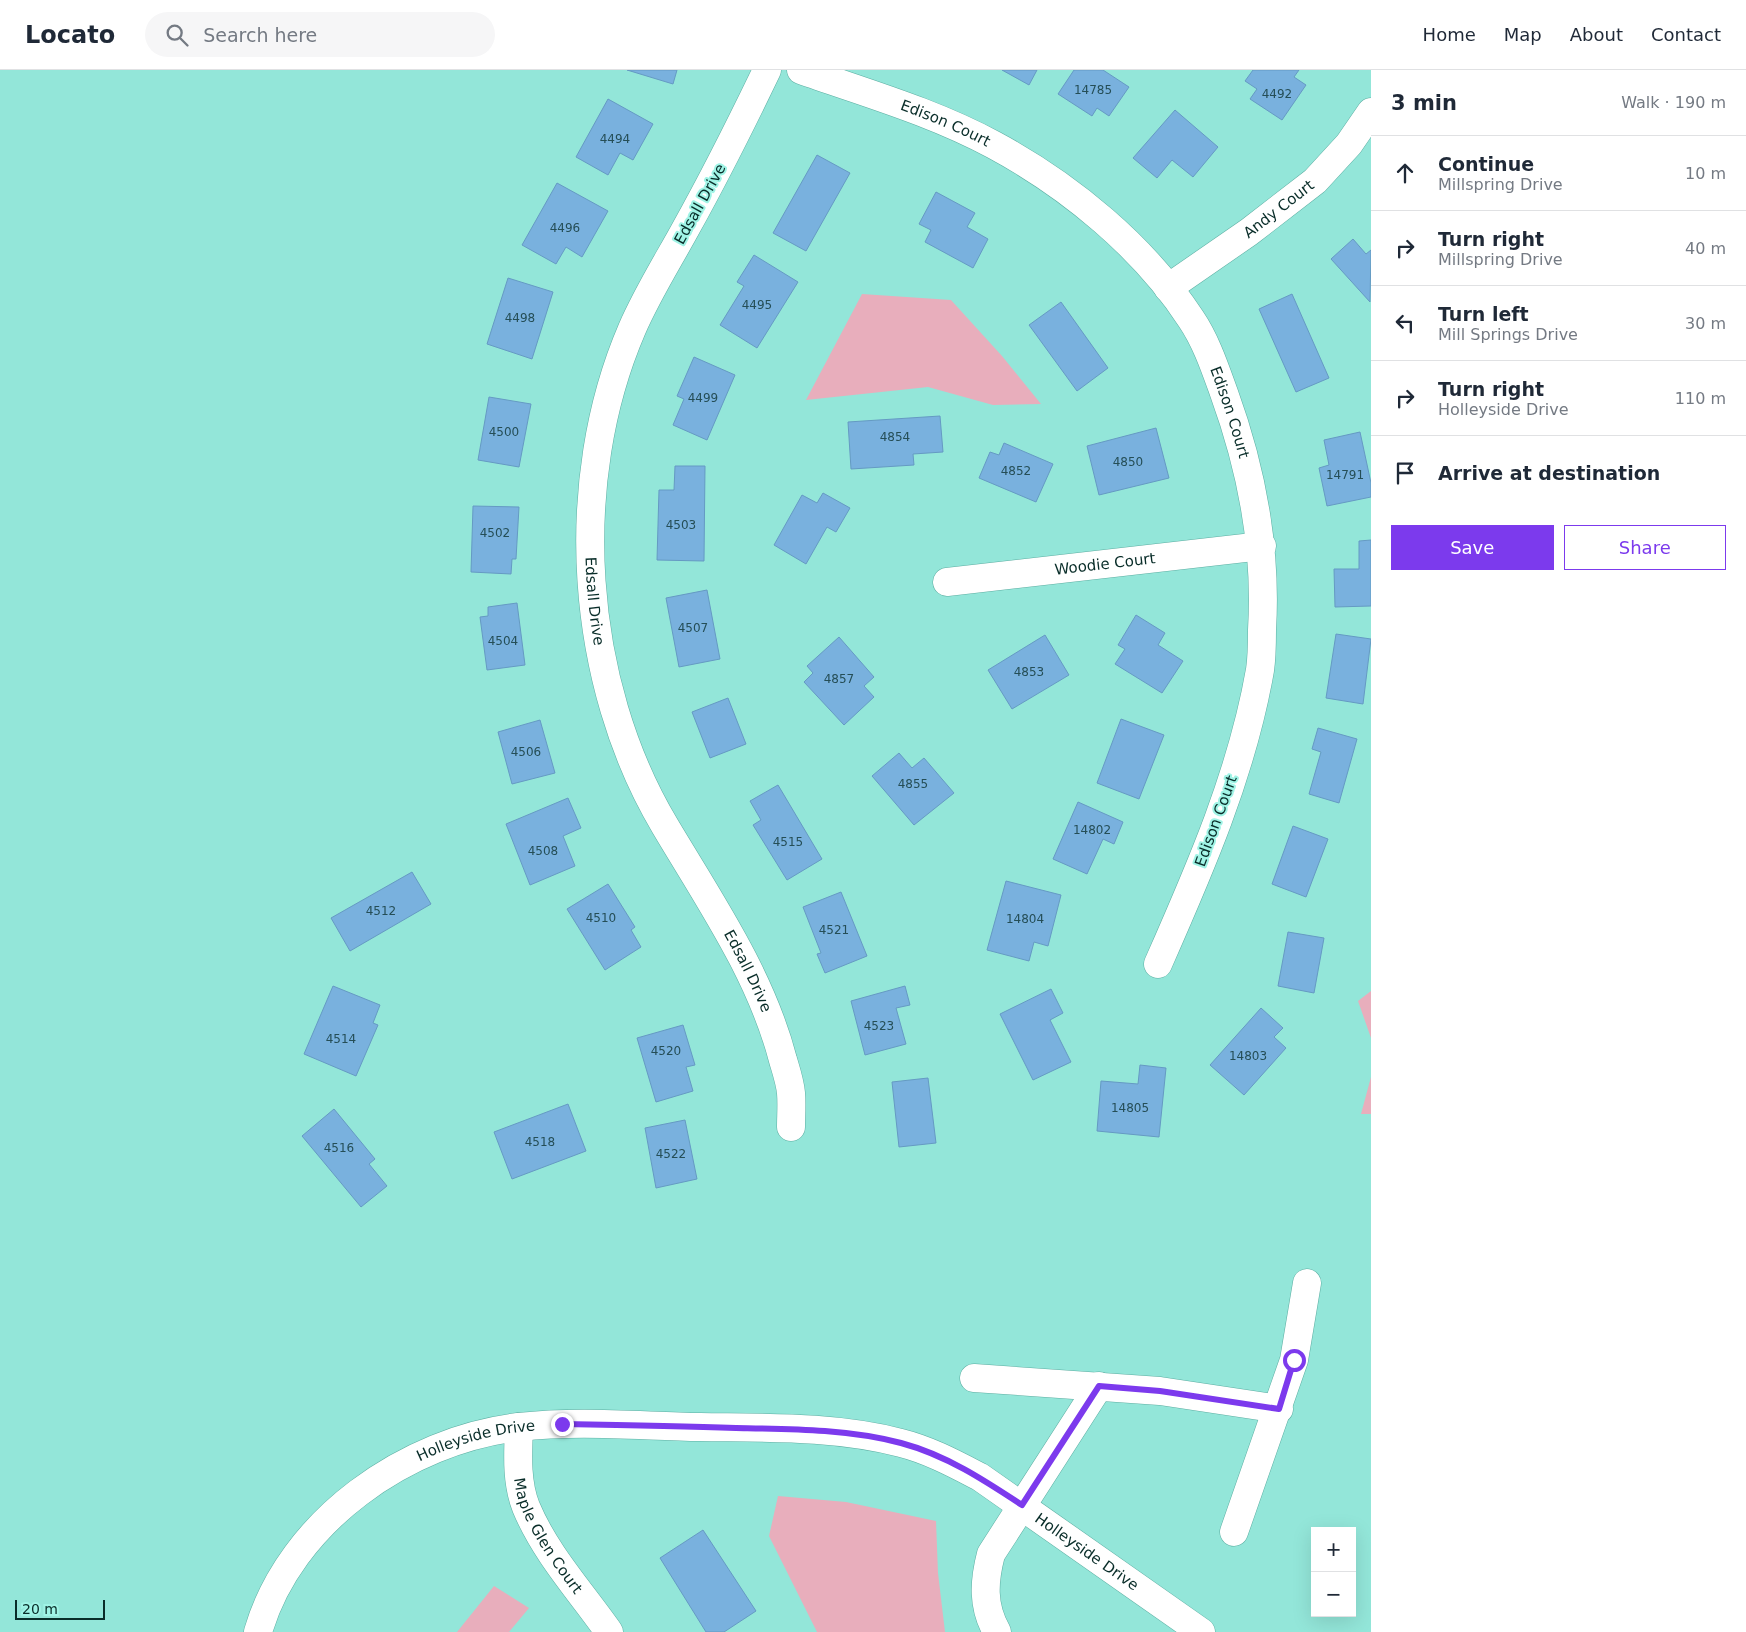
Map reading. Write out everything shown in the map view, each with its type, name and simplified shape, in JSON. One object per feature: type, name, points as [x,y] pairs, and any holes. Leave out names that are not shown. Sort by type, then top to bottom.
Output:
[{"type":"street","name":"Edsall Drive","points":[[766,70],[727,153],[632,328],[608,402],[596,456],[591,520],[591,554],[592,592],[597,629],[610,694],[630,757],[645,793],[736,944],[759,993],[779,1043],[791,1092],[791,1127]]},
{"type":"street","name":"Edison Court","points":[[801,70],[939,119],[994,145],[1045,176],[1088,208],[1123,239],[1168,288],[1192,321],[1213,362],[1235,422],[1252,482],[1262,546],[1264,592],[1260,667],[1247,729],[1228,791],[1200,869],[1158,964]]},
{"type":"street","name":"Andy Court","points":[[1168,288],[1249,232],[1315,180],[1349,144],[1371,112]]},
{"type":"street","name":"Woodie Court","points":[[947,582],[1262,546]]},
{"type":"street","points":[[1234,1532],[1279,1409],[1294,1360],[1307,1282]]},
{"type":"street","points":[[974,1378],[1160,1391],[1279,1409]]},
{"type":"street","points":[[996,1632],[985,1602],[985,1578],[991,1554],[1099,1386]]},
{"type":"street","name":"Holleyside Drive","points":[[258,1632],[266,1606],[290,1565],[321,1527],[356,1495],[396,1468],[439,1447],[476,1435],[518,1427],[572,1424],[790,1429],[855,1434],[902,1443],[947,1460],[980,1477],[1201,1632]]},
{"type":"street","name":"Maple Glen Court","points":[[518,1427],[518,1470],[526,1506],[546,1546],[609,1632]]},
{"type":"shaded area","points":[[862,294],[951,300],[1002,356],[1041,404],[993,405],[928,387],[806,400]]},
{"type":"shaded area","points":[[1371,991],[1371,1038],[1358,1001]]},
{"type":"shaded area","points":[[1371,1077],[1371,1114],[1361,1114]]},
{"type":"shaded area","points":[[778,1496],[846,1502],[936,1521],[938,1573],[945,1632],[817,1632],[769,1536]]},
{"type":"shaded area","points":[[494,1586],[529,1608],[509,1632],[457,1632]]},
{"type":"building","points":[[627,70],[677,70],[673,84]]},
{"type":"building","points":[[1002,70],[1037,70],[1029,85]]},
{"type":"building","points":[[1074,70],[1103,70],[1129,87],[1109,116],[1097,108],[1092,116],[1058,94]]},
{"type":"building","points":[[1253,70],[1299,70],[1294,77],[1306,85],[1282,120],[1250,99],[1257,89],[1245,81]]},
{"type":"building","points":[[608,99],[653,124],[633,160],[620,153],[608,175],[576,157]]},
{"type":"building","points":[[1175,110],[1218,147],[1193,177],[1172,160],[1157,178],[1133,158]]},
{"type":"building","points":[[817,155],[850,173],[806,251],[773,233]]},
{"type":"building","points":[[557,183],[608,211],[582,257],[566,247],[556,264],[522,245]]},
{"type":"building","points":[[936,192],[975,213],[967,227],[988,239],[973,268],[925,242],[931,230],[919,224]]},
{"type":"building","points":[[1353,239],[1366,254],[1371,250],[1370,302],[1331,259]]},
{"type":"building","points":[[754,255],[798,282],[757,348],[720,325],[744,286],[737,282]]},
{"type":"building","points":[[508,278],[553,292],[532,359],[487,344]]},
{"type":"building","points":[[1292,294],[1329,378],[1296,392],[1259,309]]},
{"type":"building","points":[[1061,302],[1108,368],[1077,391],[1029,325]]},
{"type":"building","points":[[694,357],[735,375],[707,440],[673,425],[684,399],[677,396]]},
{"type":"building","points":[[489,397],[531,404],[519,467],[478,460]]},
{"type":"building","points":[[940,416],[943,452],[913,454],[914,465],[851,469],[848,422]]},
{"type":"building","points":[[1156,428],[1169,478],[1099,495],[1087,446]]},
{"type":"building","points":[[1360,432],[1371,483],[1371,497],[1327,506],[1319,468],[1329,465],[1324,440]]},
{"type":"building","points":[[1004,443],[1053,464],[1036,502],[979,478],[990,452],[999,455]]},
{"type":"building","points":[[675,466],[705,466],[704,561],[657,560],[659,490],[674,490]]},
{"type":"building","points":[[823,493],[850,508],[836,532],[827,527],[806,564],[774,545],[802,495],[817,503]]},
{"type":"building","points":[[473,506],[519,507],[516,559],[512,559],[511,574],[471,572]]},
{"type":"building","points":[[1371,540],[1371,606],[1335,607],[1334,569],[1359,569],[1359,541]]},
{"type":"building","points":[[707,590],[720,659],[679,667],[666,598]]},
{"type":"building","points":[[517,603],[525,665],[487,670],[480,617],[488,616],[488,607]]},
{"type":"building","points":[[1136,615],[1165,633],[1158,645],[1183,661],[1162,693],[1115,664],[1125,649],[1118,645]]},
{"type":"building","points":[[1336,634],[1371,639],[1363,704],[1326,698]]},
{"type":"building","points":[[1045,635],[1069,675],[1012,709],[988,670]]},
{"type":"building","points":[[839,637],[874,677],[864,686],[874,697],[844,725],[804,682],[813,673],[807,666]]},
{"type":"building","points":[[728,698],[746,744],[710,758],[692,712]]},
{"type":"building","points":[[1121,719],[1164,735],[1139,799],[1097,783]]},
{"type":"building","points":[[540,720],[555,773],[512,784],[498,732]]},
{"type":"building","points":[[1318,728],[1357,739],[1339,803],[1309,794],[1321,752],[1312,749]]},
{"type":"building","points":[[899,753],[912,768],[924,758],[954,793],[914,825],[872,776]]},
{"type":"building","points":[[778,785],[822,859],[787,880],[753,825],[761,820],[750,801]]},
{"type":"building","points":[[568,798],[581,828],[563,836],[575,866],[530,885],[506,824]]},
{"type":"building","points":[[1078,802],[1123,822],[1114,844],[1103,839],[1087,874],[1053,859]]},
{"type":"building","points":[[1293,826],[1328,839],[1306,897],[1272,884]]},
{"type":"building","points":[[412,872],[431,904],[350,951],[331,918]]},
{"type":"building","points":[[1006,881],[1061,895],[1048,946],[1034,942],[1029,961],[987,950]]},
{"type":"building","points":[[608,884],[635,927],[631,930],[641,947],[605,970],[567,909]]},
{"type":"building","points":[[841,892],[867,956],[825,973],[817,954],[821,953],[803,907]]},
{"type":"building","points":[[1288,932],[1324,938],[1314,993],[1278,986]]},
{"type":"building","points":[[333,986],[380,1005],[373,1023],[378,1025],[356,1076],[304,1054]]},
{"type":"building","points":[[905,986],[910,1005],[896,1008],[906,1044],[865,1055],[851,1001]]},
{"type":"building","points":[[1051,989],[1063,1013],[1050,1020],[1071,1062],[1033,1080],[1000,1014]]},
{"type":"building","points":[[1261,1008],[1283,1028],[1274,1037],[1286,1048],[1244,1095],[1210,1065]]},
{"type":"building","points":[[683,1025],[695,1065],[686,1067],[693,1091],[656,1102],[637,1038]]},
{"type":"building","points":[[1140,1065],[1166,1068],[1159,1137],[1097,1131],[1101,1081],[1138,1084]]},
{"type":"building","points":[[928,1078],[936,1143],[899,1147],[892,1082]]},
{"type":"building","points":[[568,1104],[586,1151],[512,1179],[494,1132]]},
{"type":"building","points":[[334,1109],[375,1159],[369,1164],[387,1186],[361,1207],[302,1136]]},
{"type":"building","points":[[685,1120],[697,1179],[656,1188],[645,1128]]},
{"type":"building","points":[[703,1530],[756,1611],[724,1632],[706,1632],[660,1558]]},
{"type":"route","points":[[562,1424],[790,1429],[855,1434],[902,1443],[947,1460],[980,1477],[1022,1505],[1099,1386],[1160,1391],[1279,1409],[1294,1360]]}]
